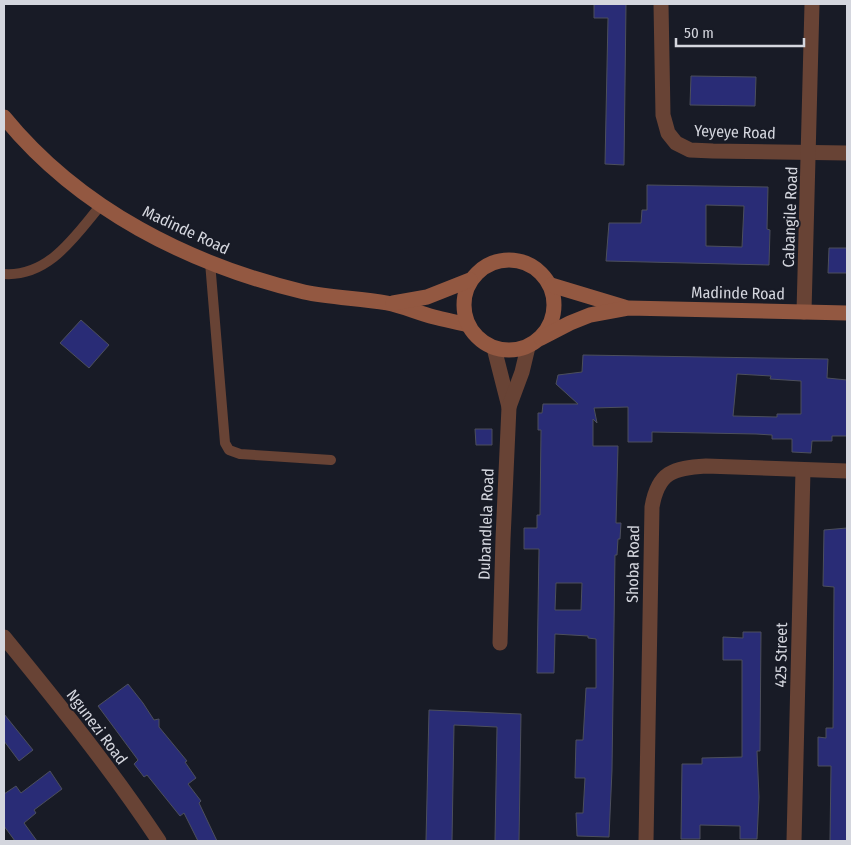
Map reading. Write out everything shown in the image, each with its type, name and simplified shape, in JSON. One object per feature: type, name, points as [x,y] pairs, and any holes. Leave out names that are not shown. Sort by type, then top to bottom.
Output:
[{"type":"street","name":"Yeyeye Road","points":[[661,4],[663,114],[668,133],[676,143],[690,150],[847,152]]},
{"type":"street","name":"Cabangile Road","points":[[804,312],[810,152],[812,4]]},
{"type":"street","name":"Madinde Road","points":[[4,117],[62,176],[118,217],[174,248],[235,272],[305,292],[389,304],[435,318],[468,325]]},
{"type":"street","points":[[502,260],[520,260],[540,270],[551,285],[555,300],[553,319],[534,342],[511,351],[494,348],[478,338],[468,325],[464,298],[470,280],[486,265],[502,260]]},
{"type":"street","name":"Madinde Road","points":[[389,304],[427,297],[470,280]]},
{"type":"street","name":"Madinde Road","points":[[551,285],[628,308]]},
{"type":"street","name":"Madinde Road","points":[[534,342],[590,315],[628,308],[847,312]]},
{"type":"street","name":"Dubandlela Road","points":[[509,407],[534,342]]},
{"type":"street","name":"Dubandlela Road","points":[[494,348],[509,407],[500,643]]},
{"type":"street","name":"Shoba Road","points":[[646,841],[654,493],[662,479],[673,470],[683,467],[706,466],[847,471]]},
{"type":"street","name":"425 Street","points":[[794,841],[802,470]]},
{"type":"street","name":"Ngunezi Road","points":[[4,637],[51,695],[159,841]]},
{"type":"lane","points":[[4,274],[20,274],[50,262],[65,248],[101,205]]},
{"type":"lane","points":[[210,262],[224,443],[229,450],[240,454],[331,460]]},
{"type":"building","points":[[594,4],[626,4],[624,165],[605,164],[608,18],[594,18]]},
{"type":"building","points":[[691,76],[756,77],[755,106],[690,105]]},
{"type":"building","points":[[647,185],[768,187],[767,229],[770,230],[769,265],[606,261],[609,223],[641,223],[642,210],[647,210]],"holes":[[[706,205],[744,206],[742,247],[706,246]]]},
{"type":"building","points":[[829,248],[847,248],[847,273],[828,273]]},
{"type":"building","points":[[81,320],[109,345],[89,368],[60,343]]},
{"type":"building","points":[[583,355],[828,359],[827,378],[847,380],[847,436],[832,436],[832,441],[812,441],[811,453],[792,452],[792,439],[772,439],[772,435],[756,434],[652,432],[652,442],[628,442],[628,407],[594,408],[597,423],[593,419],[593,446],[618,446],[616,523],[621,523],[617,555],[615,555],[612,770],[609,837],[577,836],[576,813],[583,813],[585,778],[575,778],[576,740],[583,740],[586,688],[596,688],[596,639],[588,638],[588,636],[555,634],[554,673],[537,673],[539,549],[524,549],[524,528],[537,528],[537,515],[540,515],[541,430],[538,430],[538,413],[542,413],[543,404],[578,404],[556,384],[558,375],[582,372]],"holes":[[[737,374],[771,376],[770,379],[801,381],[801,414],[777,414],[777,417],[733,416]],[[556,583],[582,583],[581,610],[555,610]]]},
{"type":"building","points":[[475,429],[492,429],[492,445],[476,445]]},
{"type":"building","points":[[847,528],[847,841],[830,841],[831,766],[818,766],[818,737],[826,738],[826,728],[833,728],[834,587],[823,586],[824,530]]},
{"type":"building","points":[[743,632],[761,632],[760,751],[757,751],[759,797],[757,839],[740,839],[740,826],[700,825],[700,839],[681,839],[682,764],[702,764],[702,758],[742,757],[742,660],[723,660],[723,637],[743,638]]},
{"type":"building","points":[[128,684],[154,720],[159,719],[159,727],[187,761],[185,762],[196,778],[188,784],[201,801],[199,803],[217,841],[198,841],[184,813],[180,816],[147,775],[144,777],[134,764],[138,760],[98,706]]},
{"type":"building","points":[[429,710],[521,714],[519,841],[495,841],[497,727],[454,725],[452,841],[426,841]]},
{"type":"building","points":[[4,714],[33,750],[19,761],[4,741]]},
{"type":"building","points":[[50,771],[62,789],[34,810],[36,813],[24,823],[37,841],[15,841],[4,826],[4,794],[16,786],[21,793]]}]
